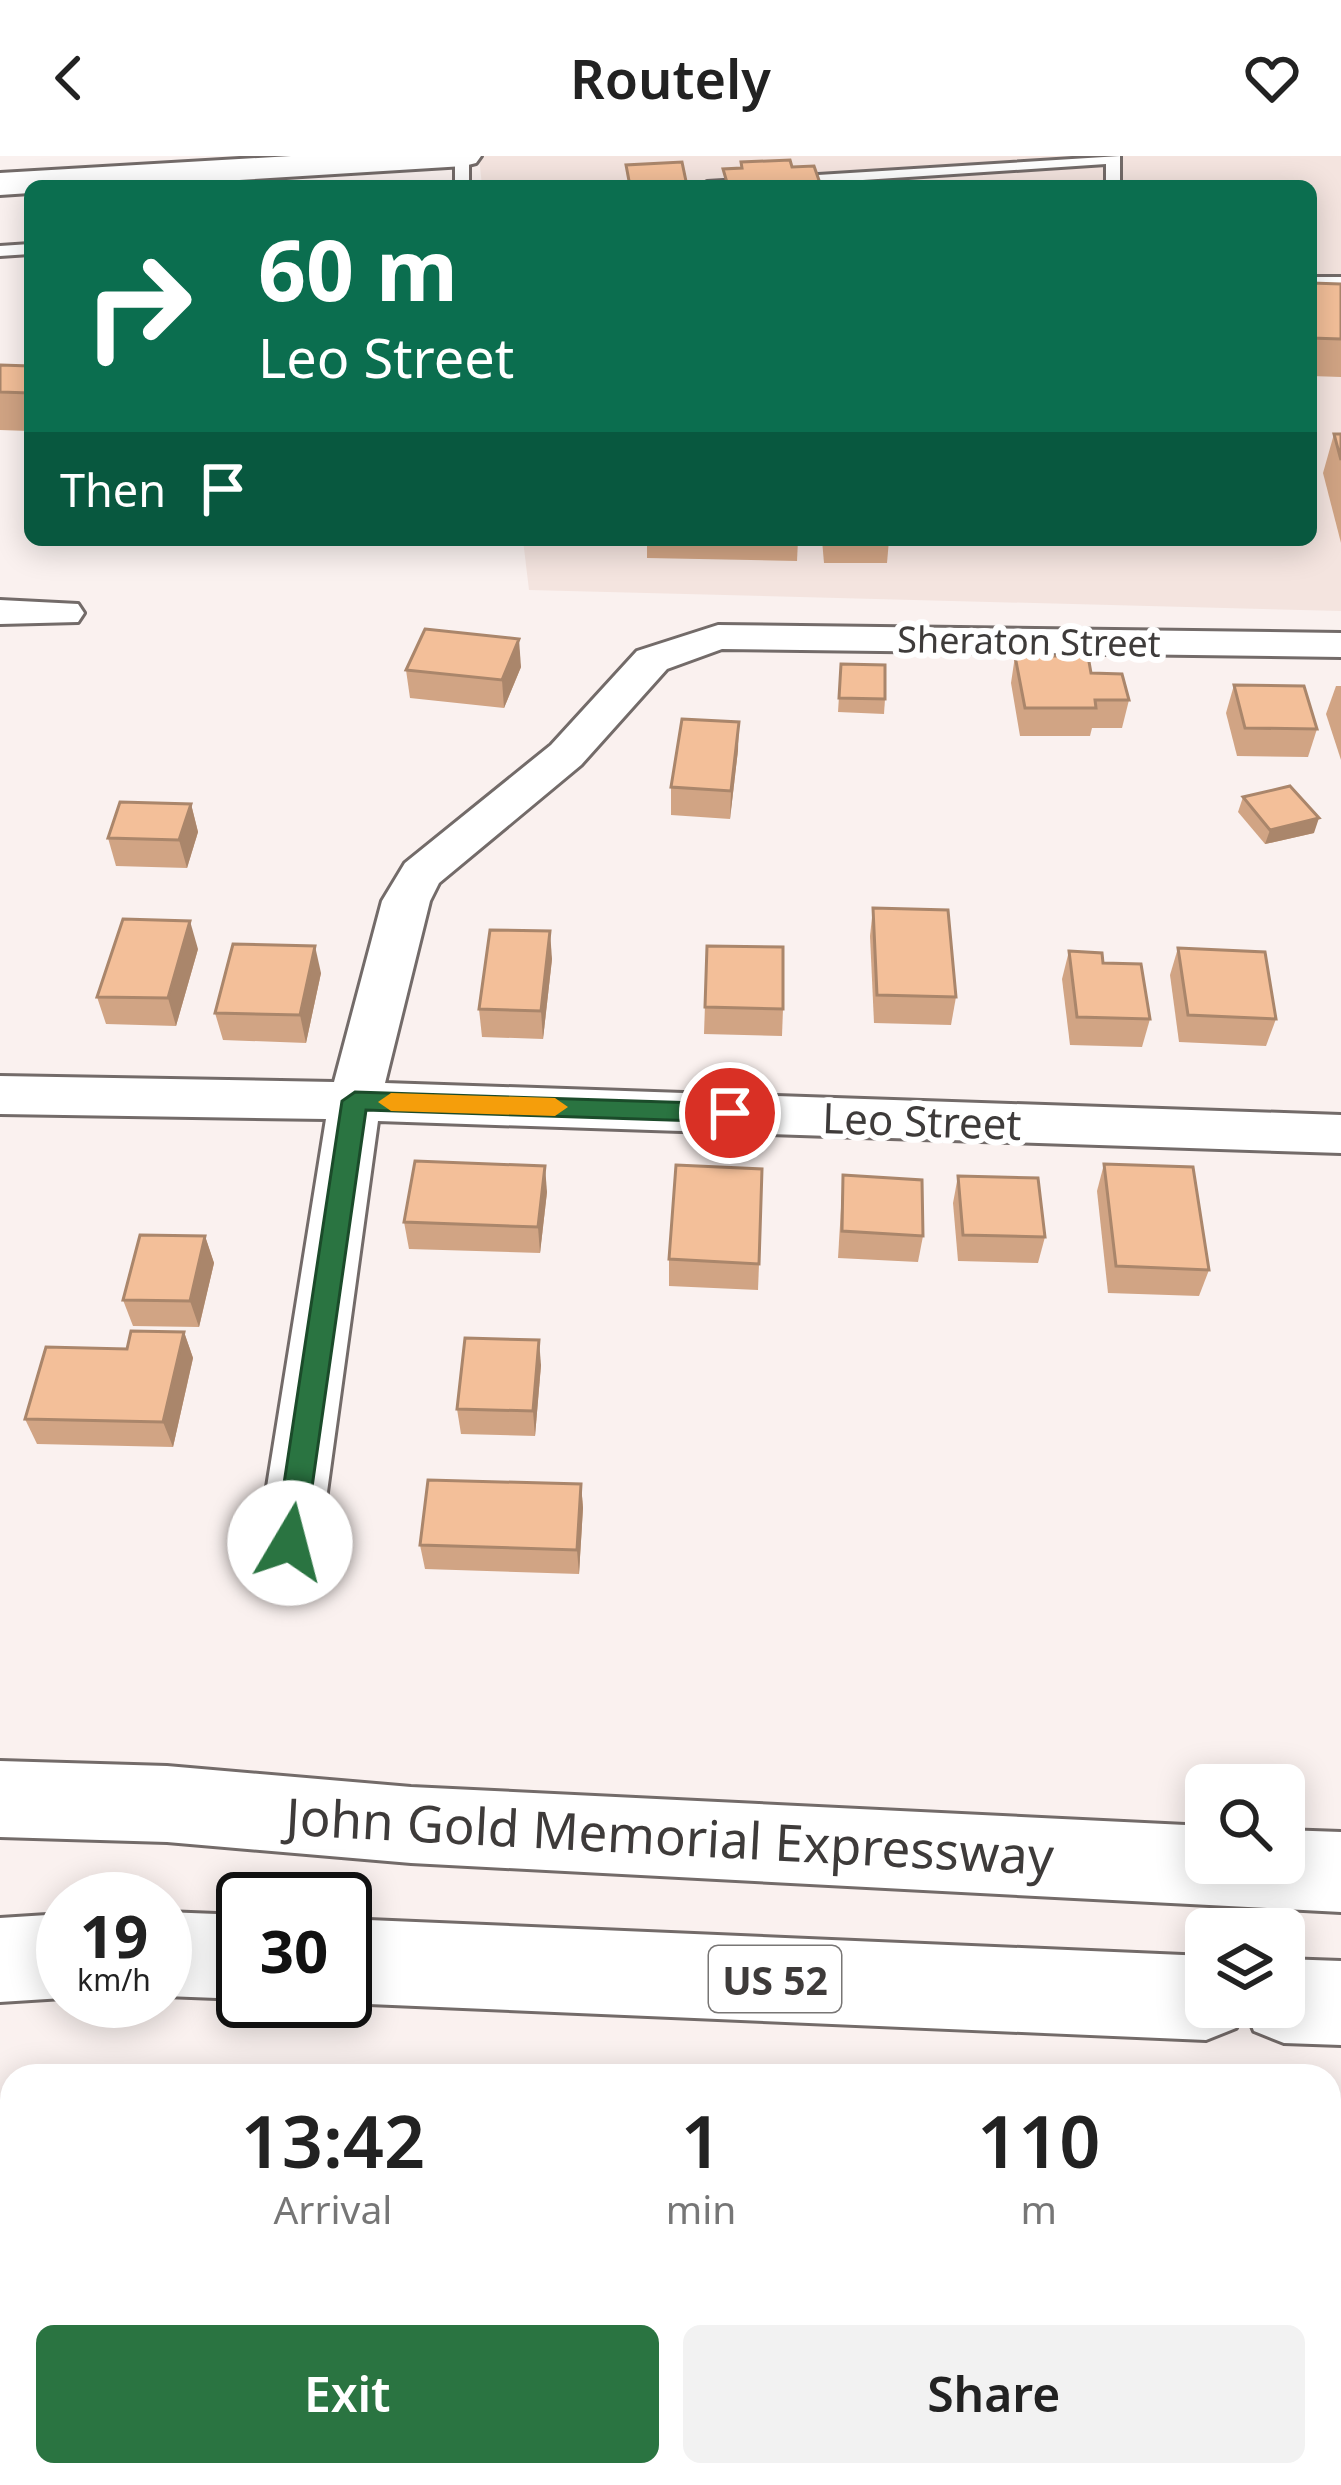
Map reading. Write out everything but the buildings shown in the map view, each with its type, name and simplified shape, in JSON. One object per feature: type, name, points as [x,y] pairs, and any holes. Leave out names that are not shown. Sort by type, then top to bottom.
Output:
[{"type":"main road","points":[[66,180],[463,156]]},
{"type":"main road","points":[[0,1785],[167,1804]]},
{"type":"main road","name":"John Gold Memorial Expressway","points":[[0,1798],[167,1804],[411,1825],[1341,1872]]},
{"type":"main road","points":[[0,1946],[36,1949]]},
{"type":"main road","points":[[0,1960],[36,1955]]},
{"type":"main road","name":"US 52","points":[[372,1962],[1185,1996]]},
{"type":"main road","points":[[1305,2002],[1341,2003]]},
{"type":"street","points":[[0,612],[64,613]]},
{"type":"street","name":"Sheraton Street","points":[[290,1543],[355,1101],[406,902],[421,874],[566,755],[652,660],[718,638],[1341,645]]},
{"type":"street","name":"Leo Street","points":[[0,1095],[355,1101],[1341,1134]]},
{"type":"lane","points":[[794,180],[1113,158]]},
{"type":"shaded area","points":[[479,156],[1341,156],[1341,611],[529,590],[524,546],[1317,546],[1317,180],[481,180]]},
{"type":"slow traffic","points":[[391,1102],[555,1107]]},
{"type":"route","points":[[290,1543],[355,1101],[730,1113]]}]
